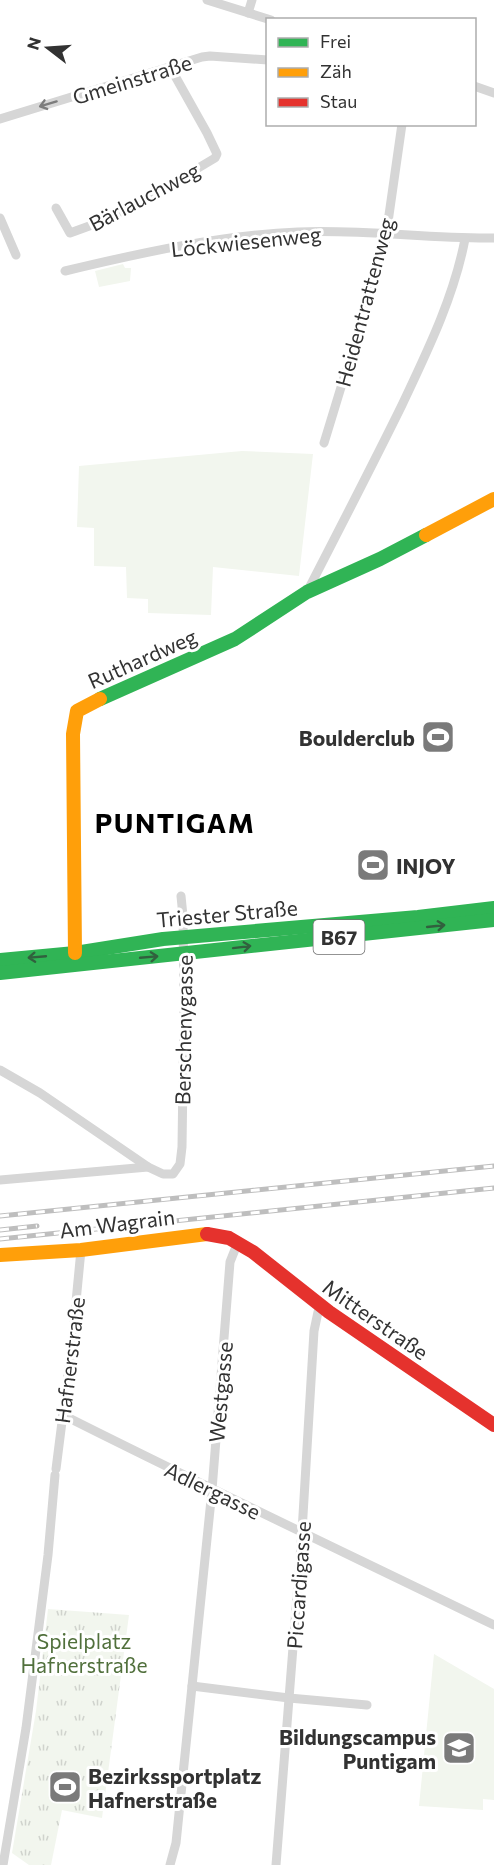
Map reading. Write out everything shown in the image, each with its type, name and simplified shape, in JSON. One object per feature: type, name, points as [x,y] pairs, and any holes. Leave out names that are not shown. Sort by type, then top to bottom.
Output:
[{"type":"street","points":[[207,0],[266,18]]},
{"type":"street","points":[[248,12],[252,0]]},
{"type":"street","name":"Gmeinstraße","points":[[0,119],[210,56],[266,60]]},
{"type":"street","name":"Bärlauchweg","points":[[56,207],[70,233],[103,221],[215,158],[217,154],[207,133],[170,67]]},
{"type":"street","points":[[476,87],[494,93]]},
{"type":"street","name":"Heidentrattenweg","points":[[324,443],[386,233],[402,126]]},
{"type":"street","points":[[0,218],[16,255]]},
{"type":"street","name":"Löckwiesenweg","points":[[65,271],[138,253],[250,236],[298,232],[386,233],[465,239],[494,238]]},
{"type":"street","points":[[307,592],[423,361],[452,287],[465,239]]},
{"type":"street","name":"Ruthardweg","points":[[75,953],[73,734],[77,711],[235,639],[307,592],[380,560],[494,499]]},
{"type":"street","name":"Berschenygasse","points":[[148,1167],[164,1174],[173,1174],[180,1164],[184,953],[181,896]]},
{"type":"street","name":"Triester Straße","points":[[0,960],[75,953],[183,937],[418,917],[494,908]]},
{"type":"street","name":"Triester Straße","points":[[0,973],[494,920]]},
{"type":"street","points":[[0,1070],[40,1093],[148,1167]]},
{"type":"street","points":[[0,1179],[148,1167]]},
{"type":"street","name":"Am Wagrain","points":[[0,1256],[81,1250],[204,1233],[220,1235],[238,1242]]},
{"type":"street","name":"Mitterstraße","points":[[238,1242],[392,1357],[494,1425]]},
{"type":"street","name":"Westgasse","points":[[170,1865],[176,1843],[212,1490],[230,1262],[238,1242]]},
{"type":"street","name":"Hafnerstraße","points":[[3,1865],[26,1728],[48,1556],[81,1250]]},
{"type":"street","name":"Piccardigasse","points":[[276,1865],[302,1532],[314,1331],[321,1306]]},
{"type":"street","name":"Adlergasse","points":[[63,1415],[212,1490],[494,1625]]},
{"type":"street","points":[[192,1686],[367,1705]]},
{"type":"green space","points":[[123,264],[125,268],[131,268],[130,281],[99,287],[95,271]]},
{"type":"green space","points":[[242,451],[313,454],[299,576],[213,567],[211,615],[148,613],[148,599],[127,598],[126,567],[94,566],[94,528],[77,527],[79,466]]},
{"type":"green space","name":"Spielplatz Hafnerstraße","points":[[48,1609],[129,1615],[102,1818],[62,1810],[51,1865],[29,1865],[12,1853],[36,1711]]},
{"type":"green space","name":"Bildungscampus Puntigam","points":[[434,1654],[494,1689],[494,1800],[483,1799],[483,1810],[419,1806]]},
{"type":"railway","points":[[0,1216],[494,1166]]},
{"type":"railway","points":[[0,1239],[494,1188]]},
{"type":"railway","points":[[0,1230],[37,1226]]},
{"type":"traffic: fast","points":[[100,699],[235,639],[307,592],[426,535]]},
{"type":"traffic: fast","points":[[0,960],[75,953],[163,939],[418,917],[494,908]]},
{"type":"traffic: fast","points":[[0,973],[494,920]]},
{"type":"traffic: slow","points":[[426,535],[494,499]]},
{"type":"traffic: slow","points":[[75,953],[73,734],[77,711],[100,699]]},
{"type":"traffic: slow","points":[[0,1255],[81,1250],[207,1234]]},
{"type":"traffic: jam","points":[[207,1234],[229,1238],[253,1252],[329,1312],[494,1425]]},
{"type":"place","name":"Boulderclub","points":[[438,737]]},
{"type":"place","name":"INJOY","points":[[373,865]]},
{"type":"place","name":"Bildungscampus Puntigam","points":[[459,1748]]},
{"type":"place","name":"Bezirkssportplatz Hafnerstraße","points":[[65,1787]]},
{"type":"district","name":"PUNTIGAM","points":[[175,822]]}]
